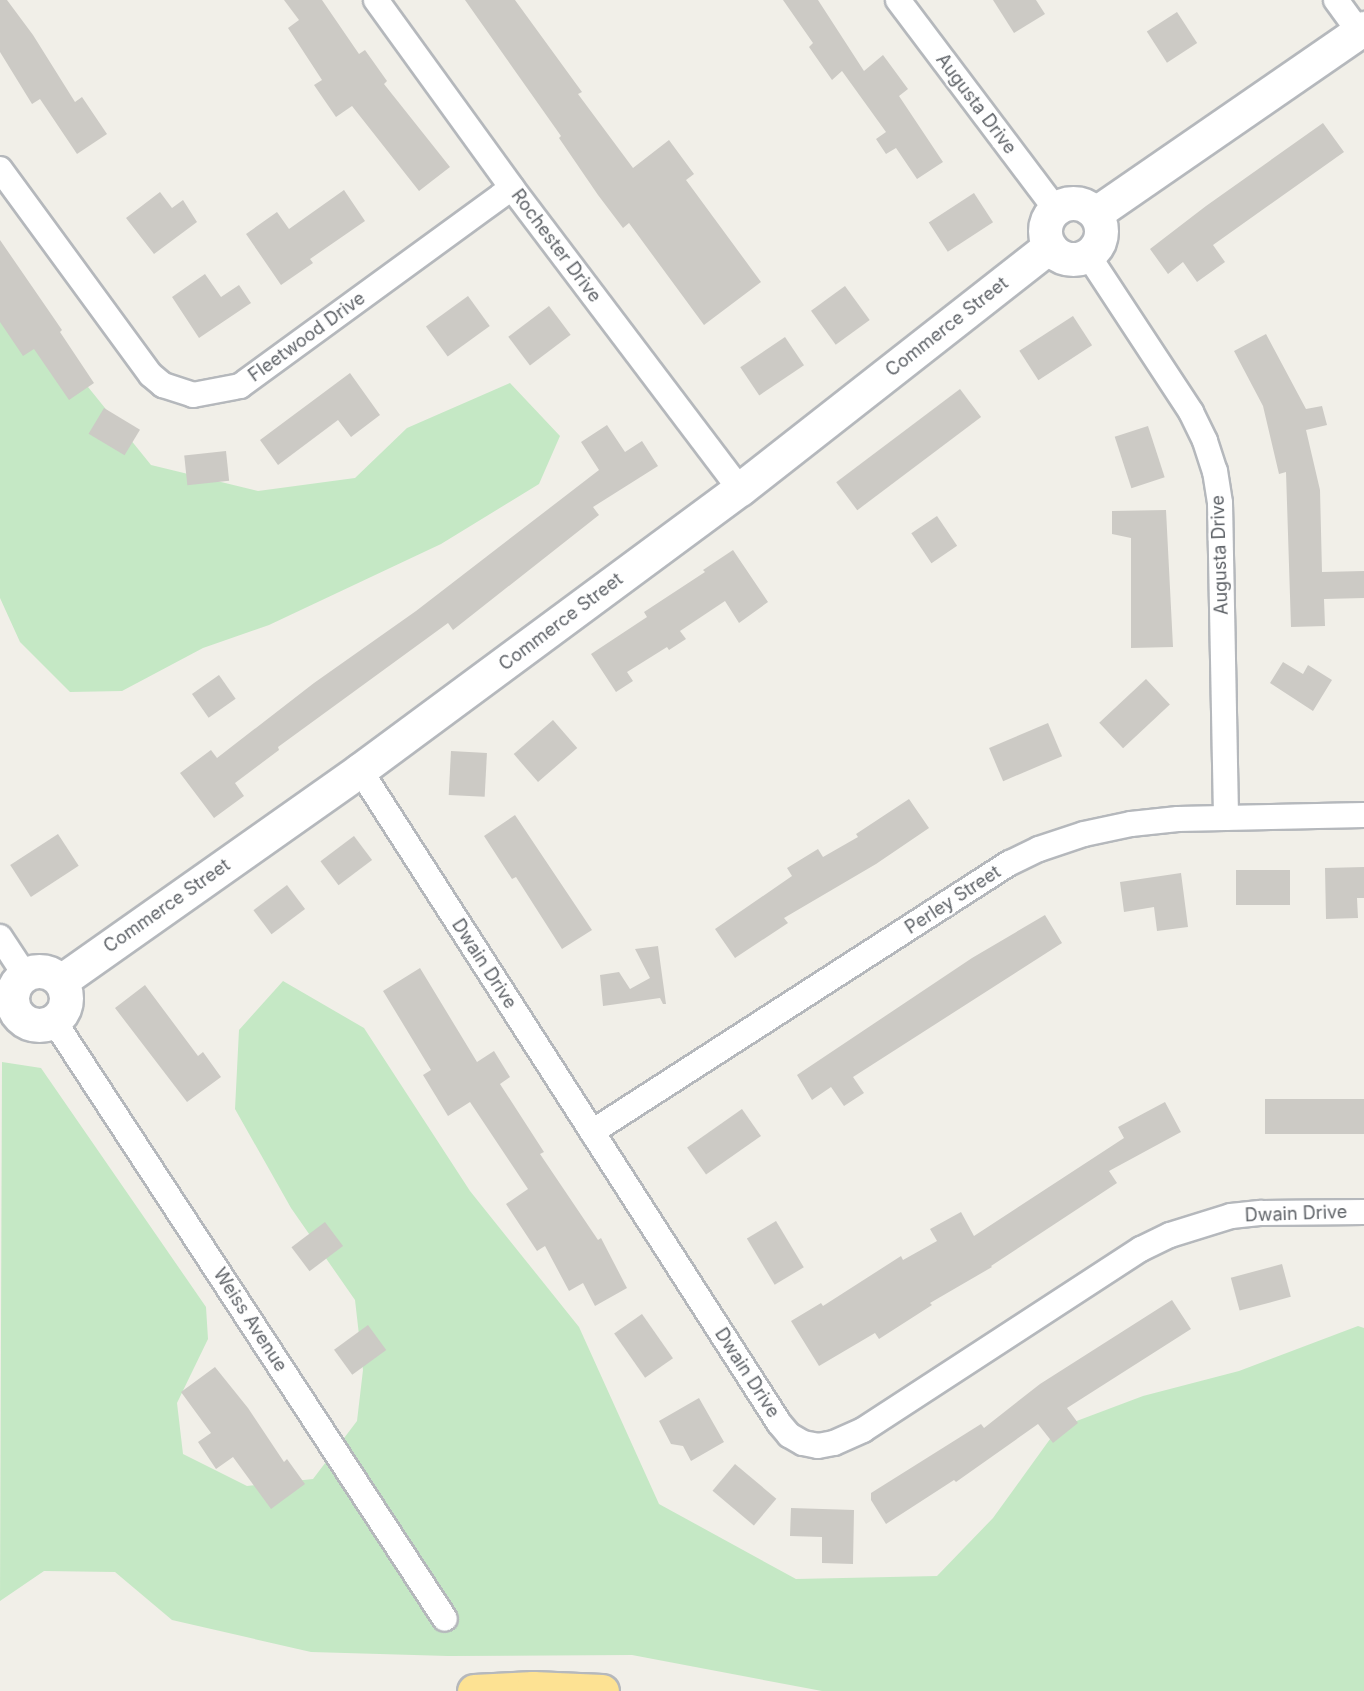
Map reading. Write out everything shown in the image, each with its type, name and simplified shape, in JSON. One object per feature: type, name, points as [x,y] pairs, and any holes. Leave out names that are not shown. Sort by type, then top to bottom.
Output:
[{"type":"highway","points":[[474,1691],[533,1688],[602,1691]]},
{"type":"street","name":"Rochester Drive","points":[[376,0],[512,188],[740,489]]},
{"type":"street","name":"Augusta Drive","points":[[898,0],[1055,208]]},
{"type":"street","points":[[1096,213],[1362,30],[1336,0]]},
{"type":"street","name":"Fleetwood Drive","points":[[0,169],[151,375],[163,385],[193,395],[240,386],[512,188]]},
{"type":"street","points":[[1070,203],[1079,203],[1096,213],[1100,220],[1100,240],[1088,255],[1075,259],[1065,258],[1049,247],[1045,225],[1055,208],[1070,203]]},
{"type":"street","name":"Commerce Street","points":[[60,981],[360,770],[740,489],[1049,247]]},
{"type":"street","name":"Augusta Drive","points":[[1088,255],[1191,412],[1205,441],[1215,471],[1220,502],[1226,818]]},
{"type":"street","name":"Dwain Drive","points":[[360,770],[779,1423],[789,1435],[803,1443],[818,1446],[834,1443],[863,1430],[1141,1249],[1170,1235],[1231,1216],[1262,1213],[1364,1212]]},
{"type":"street","name":"Perley Street","points":[[592,1132],[1010,863],[1029,854],[1084,834],[1131,824],[1226,818],[1364,815]]},
{"type":"street","points":[[0,937],[24,975]]},
{"type":"street","points":[[35,971],[45,971],[60,981],[66,996],[65,1006],[54,1020],[38,1025],[8,1016],[13,990],[24,975],[35,971]]},
{"type":"street","name":"Weiss Avenue","points":[[54,1020],[445,1619]]},
{"type":"green space","points":[[0,278],[151,465],[258,491],[355,478],[407,428],[510,383],[560,436],[539,484],[441,544],[269,625],[203,648],[122,691],[70,692],[20,642],[0,598]]},
{"type":"green space","points":[[283,981],[364,1028],[470,1191],[579,1327],[659,1504],[796,1579],[937,1576],[993,1518],[1058,1428],[1143,1396],[1239,1371],[1358,1326],[1364,1328],[1364,1691],[822,1691],[632,1655],[448,1656],[311,1652],[172,1620],[115,1572],[44,1571],[0,1601],[2,1062],[41,1068],[206,1307],[208,1339],[177,1403],[183,1454],[247,1486],[313,1479],[357,1421],[363,1370],[355,1300],[291,1208],[235,1109],[239,1030]]},
{"type":"building","points":[[0,0],[7,0],[33,35],[75,102],[82,97],[107,134],[77,154],[40,99],[32,104],[0,52]]},
{"type":"building","points":[[284,0],[322,0],[359,54],[365,50],[387,81],[384,84],[450,167],[419,191],[352,106],[336,117],[314,85],[322,80],[288,28],[299,20]]},
{"type":"building","points":[[465,0],[515,0],[582,92],[578,94],[633,168],[669,140],[694,174],[686,180],[761,282],[704,325],[629,223],[623,228],[598,195],[559,138],[561,136]]},
{"type":"building","points":[[783,0],[818,0],[864,71],[883,55],[908,89],[899,96],[943,162],[917,179],[896,148],[886,154],[876,139],[886,132],[842,71],[832,80],[809,47],[813,43]]},
{"type":"building","points":[[993,0],[1036,0],[1045,14],[1014,33]]},
{"type":"building","points":[[1177,12],[1197,43],[1167,63],[1147,32]]},
{"type":"building","points":[[1323,123],[1344,152],[1213,245],[1225,262],[1197,282],[1183,262],[1168,274],[1150,249]]},
{"type":"building","points":[[344,190],[365,221],[310,259],[313,263],[281,285],[246,234],[277,212],[289,229]]},
{"type":"building","points":[[160,192],[172,208],[183,200],[197,222],[154,254],[126,218]]},
{"type":"building","points":[[974,193],[993,222],[948,252],[929,222]]},
{"type":"building","points":[[0,240],[62,330],[60,332],[94,383],[69,400],[34,349],[23,356],[0,322]]},
{"type":"building","points":[[205,274],[221,297],[239,285],[251,303],[199,338],[172,297]]},
{"type":"building","points":[[845,286],[870,320],[836,345],[811,311]]},
{"type":"building","points":[[468,296],[490,326],[448,356],[426,327]]},
{"type":"building","points":[[549,306],[571,335],[530,365],[508,337]]},
{"type":"building","points":[[1073,316],[1092,345],[1038,380],[1019,351]]},
{"type":"building","points":[[1266,334],[1306,409],[1322,406],[1327,425],[1306,430],[1320,490],[1322,572],[1364,571],[1364,598],[1324,599],[1325,626],[1291,627],[1286,472],[1279,474],[1263,406],[1234,351]]},
{"type":"building","points":[[785,337],[804,365],[759,395],[740,367]]},
{"type":"building","points":[[350,373],[380,415],[351,437],[338,420],[278,465],[260,440]]},
{"type":"building","points":[[960,389],[981,417],[857,510],[836,482]]},
{"type":"building","points":[[104,408],[140,430],[125,455],[89,434]]},
{"type":"building","points":[[607,425],[625,452],[642,441],[658,466],[593,507],[599,515],[453,630],[448,623],[278,747],[279,750],[235,783],[244,796],[214,818],[180,773],[211,750],[217,758],[314,683],[416,611],[599,470],[581,442]]},
{"type":"building","points":[[1148,426],[1165,477],[1131,488],[1115,437]]},
{"type":"building","points":[[226,451],[229,481],[187,485],[184,455]]},
{"type":"building","points":[[1166,510],[1173,647],[1131,648],[1131,538],[1112,534],[1112,511]]},
{"type":"building","points":[[937,516],[957,546],[931,563],[911,533]]},
{"type":"building","points":[[733,550],[768,602],[739,623],[725,601],[680,631],[686,639],[669,650],[667,647],[627,672],[633,681],[616,692],[591,654],[647,617],[644,612],[705,572],[703,570]]},
{"type":"building","points":[[1283,662],[1303,674],[1308,665],[1332,680],[1313,711],[1270,683]]},
{"type":"building","points":[[219,675],[236,699],[209,718],[192,694]]},
{"type":"building","points":[[1146,679],[1170,705],[1123,748],[1099,723]]},
{"type":"building","points":[[553,720],[577,748],[538,782],[514,754]]},
{"type":"building","points":[[1048,723],[1062,756],[1003,781],[989,748]]},
{"type":"building","points":[[451,751],[487,753],[485,797],[449,795]]},
{"type":"building","points":[[909,799],[929,828],[876,864],[784,918],[788,923],[735,958],[715,929],[792,876],[787,868],[818,849],[823,857],[858,837],[856,834]]},
{"type":"building","points":[[515,815],[592,930],[562,949],[516,877],[512,879],[484,836]]},
{"type":"building","points":[[58,834],[79,866],[31,897],[10,865]]},
{"type":"building","points":[[354,836],[372,860],[339,885],[320,861]]},
{"type":"building","points":[[1364,867],[1364,898],[1357,898],[1358,918],[1326,919],[1325,868]]},
{"type":"building","points":[[1236,870],[1290,870],[1290,905],[1236,905]]},
{"type":"building","points":[[1181,873],[1188,927],[1157,931],[1154,907],[1124,912],[1120,882]]},
{"type":"building","points":[[287,885],[305,909],[272,934],[253,910]]},
{"type":"building","points":[[1045,915],[1062,943],[853,1077],[864,1093],[844,1106],[831,1087],[812,1100],[797,1075],[972,958]]},
{"type":"building","points":[[658,946],[666,1004],[663,1004],[660,998],[603,1006],[600,975],[619,972],[630,989],[650,978],[635,949]]},
{"type":"building","points":[[420,968],[477,1062],[494,1051],[510,1077],[500,1084],[544,1152],[540,1154],[598,1240],[601,1238],[627,1288],[595,1306],[583,1283],[569,1291],[545,1246],[537,1251],[506,1204],[528,1189],[470,1102],[448,1116],[423,1075],[431,1070],[383,991]]},
{"type":"building","points":[[145,985],[198,1056],[203,1052],[221,1077],[187,1102],[115,1008]]},
{"type":"building","points":[[1265,1099],[1364,1099],[1364,1134],[1265,1134]]},
{"type":"building","points":[[1165,1102],[1181,1132],[1109,1171],[1117,1183],[992,1267],[930,1303],[932,1305],[879,1339],[875,1333],[819,1366],[791,1321],[821,1303],[823,1306],[901,1256],[903,1260],[937,1241],[930,1229],[961,1212],[974,1236],[1124,1138],[1118,1127]]},
{"type":"building","points":[[742,1109],[761,1136],[706,1174],[687,1147]]},
{"type":"building","points":[[776,1221],[804,1267],[775,1285],[747,1239]]},
{"type":"building","points":[[325,1222],[343,1246],[310,1271],[291,1247]]},
{"type":"building","points":[[1282,1264],[1291,1297],[1240,1311],[1231,1278]]},
{"type":"building","points":[[1172,1300],[1191,1329],[1067,1408],[1078,1423],[1053,1443],[1038,1424],[956,1482],[954,1480],[886,1524],[871,1500],[871,1493],[981,1424],[984,1428],[1040,1384]]},
{"type":"building","points":[[642,1314],[673,1358],[645,1378],[614,1334]]},
{"type":"building","points":[[368,1325],[386,1350],[352,1375],[334,1350]]},
{"type":"building","points":[[215,1367],[248,1408],[284,1462],[287,1459],[305,1484],[271,1509],[233,1457],[216,1469],[198,1442],[211,1433],[181,1392]]},
{"type":"building","points":[[699,1398],[724,1442],[691,1461],[683,1446],[671,1444],[659,1421]]},
{"type":"building","points":[[735,1464],[776,1499],[754,1526],[713,1491]]},
{"type":"building","points":[[791,1508],[854,1510],[853,1564],[822,1563],[822,1537],[790,1536]]}]
